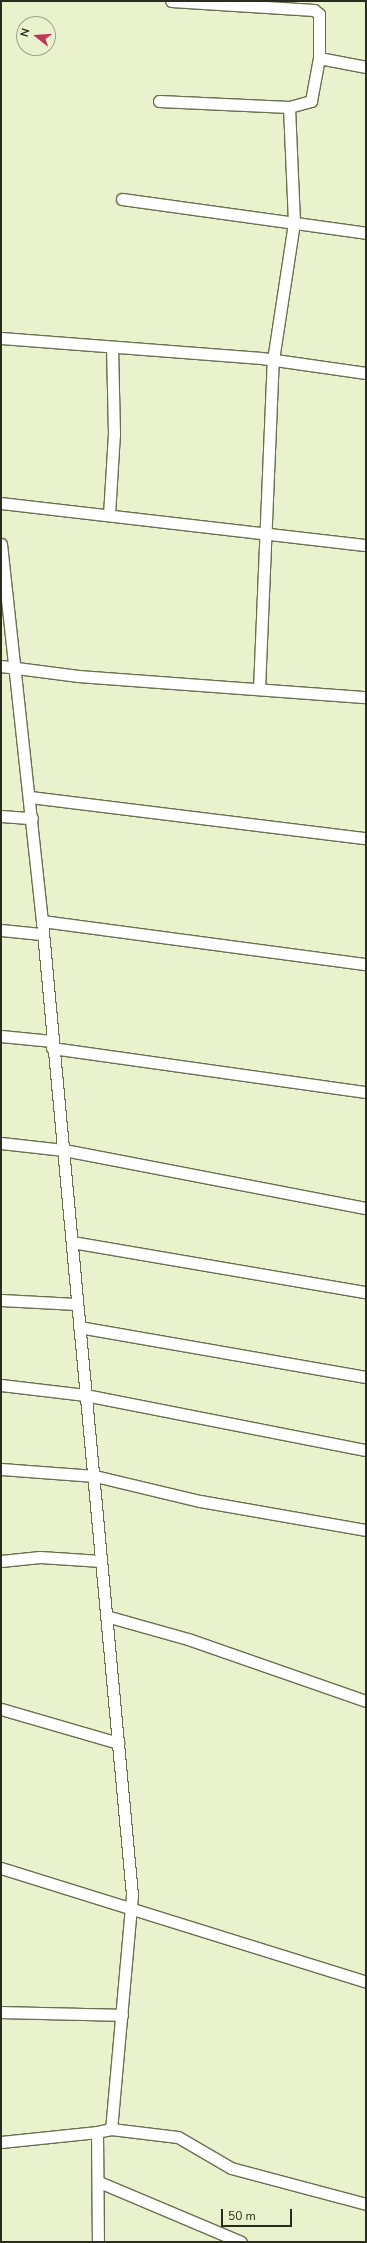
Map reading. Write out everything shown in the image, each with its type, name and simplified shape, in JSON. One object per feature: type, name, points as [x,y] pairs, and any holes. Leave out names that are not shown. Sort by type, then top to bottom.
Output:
[{"type":"street","points":[[159,101],[289,107],[311,101],[319,58],[319,14],[314,10],[171,1]]},
{"type":"street","points":[[319,58],[366,67]]},
{"type":"street","points":[[259,689],[273,360],[294,222],[289,107]]},
{"type":"street","points":[[122,200],[294,222],[366,233]]},
{"type":"street","points":[[1,338],[273,360],[366,373]]},
{"type":"street","points":[[109,515],[114,434],[112,346]]},
{"type":"street","points":[[1,503],[366,545]]},
{"type":"street","points":[[1,544],[30,797],[42,920],[41,934],[64,1150],[76,1304],[95,1476],[131,1909],[111,2128]]},
{"type":"street","points":[[1,666],[78,676],[366,697]]},
{"type":"street","points":[[30,797],[366,838]]},
{"type":"street","points":[[1,816],[32,818]]},
{"type":"street","points":[[42,920],[366,964]]},
{"type":"street","points":[[1,930],[41,934]]},
{"type":"street","points":[[1,1036],[366,1092]]},
{"type":"street","points":[[1,1143],[64,1150],[366,1208]]},
{"type":"street","points":[[72,1242],[366,1292]]},
{"type":"street","points":[[1,1300],[76,1304]]},
{"type":"street","points":[[79,1327],[366,1377]]},
{"type":"street","points":[[1,1385],[85,1395],[366,1450]]},
{"type":"street","points":[[1,1469],[95,1476],[200,1501],[366,1530]]},
{"type":"street","points":[[1,1561],[40,1557],[101,1561]]},
{"type":"street","points":[[106,1616],[188,1639],[366,1701]]},
{"type":"street","points":[[1,1709],[118,1743]]},
{"type":"street","points":[[1,1868],[366,1982]]},
{"type":"street","points":[[1,2012],[122,2015]]},
{"type":"street","points":[[1,2142],[97,2132],[111,2128],[178,2137],[231,2168],[366,2204]]},
{"type":"street","points":[[97,2132],[99,2182],[98,2242]]},
{"type":"street","points":[[99,2182],[241,2242]]}]
